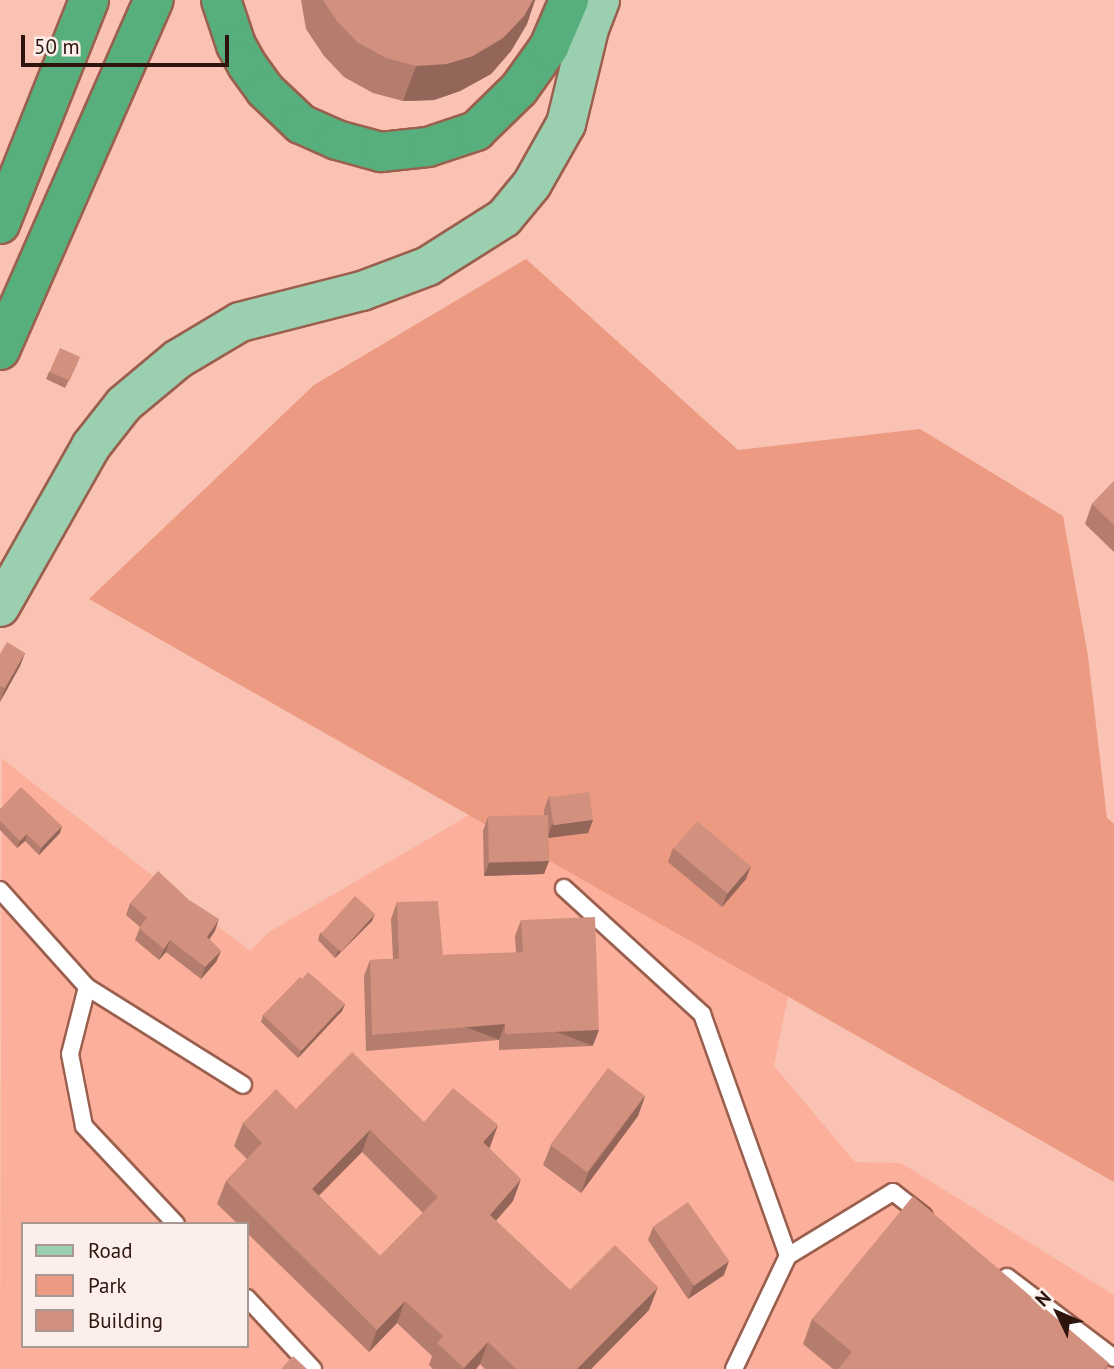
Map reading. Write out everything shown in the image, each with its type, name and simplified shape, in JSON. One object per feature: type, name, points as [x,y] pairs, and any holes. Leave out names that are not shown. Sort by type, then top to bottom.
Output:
[{"type":"highway","points":[[0,223],[89,0]]},
{"type":"highway","points":[[0,350],[154,0]]},
{"type":"highway","points":[[221,0],[236,45],[265,90],[301,124],[337,140],[381,152],[428,147],[475,131],[519,89],[549,47],[569,0]]},
{"type":"main road","points":[[0,607],[91,446],[124,404],[178,359],[240,322],[362,291],[428,266],[505,218],[532,184],[566,124],[589,29],[600,0]]},
{"type":"lane","points":[[564,888],[702,1014],[788,1256]]},
{"type":"lane","points":[[0,890],[87,987],[243,1085]]},
{"type":"lane","points":[[87,987],[69,1054],[84,1126],[174,1222]]},
{"type":"lane","points":[[734,1369],[788,1256],[892,1192],[937,1225]]},
{"type":"lane","points":[[992,1266],[1114,1358]]},
{"type":"lane","points":[[248,1299],[313,1369]]},
{"type":"shaded area","points":[[2,759],[250,951],[269,932],[514,789],[791,982],[774,1066],[855,1162],[901,1163],[1114,1295],[1114,1369],[0,1369]]},
{"type":"green space","points":[[526,259],[738,450],[920,429],[1063,516],[1088,656],[1107,818],[1114,824],[1114,1182],[89,599],[314,385]]},
{"type":"building","points":[[323,0],[533,0],[524,16],[503,38],[473,56],[447,64],[416,66],[386,58],[357,42],[337,21]]},
{"type":"building","points":[[60,348],[80,357],[70,381],[49,372]]},
{"type":"building","points":[[1114,481],[1114,525],[1092,504]]},
{"type":"building","points":[[7,642],[25,653],[5,688],[0,686],[0,654]]},
{"type":"building","points":[[21,787],[62,826],[41,848],[27,834],[20,841],[0,821],[0,809]]},
{"type":"building","points":[[589,792],[593,820],[553,825],[549,798]]},
{"type":"building","points":[[548,815],[549,861],[489,862],[488,816]]},
{"type":"building","points":[[697,821],[751,866],[727,894],[674,849]]},
{"type":"building","points":[[158,871],[189,900],[219,919],[207,937],[221,951],[205,967],[170,940],[164,949],[139,928],[147,918],[130,903]]},
{"type":"building","points":[[355,896],[375,914],[341,952],[321,934]]},
{"type":"building","points":[[438,901],[443,955],[523,952],[521,920],[595,917],[599,1030],[505,1034],[505,1024],[372,1035],[370,960],[399,959],[397,902]]},
{"type":"building","points":[[308,972],[345,1004],[301,1051],[263,1015]]},
{"type":"building","points":[[352,1052],[424,1122],[453,1088],[498,1125],[483,1142],[521,1179],[490,1215],[570,1290],[615,1245],[658,1287],[577,1369],[516,1369],[488,1342],[464,1368],[437,1343],[443,1336],[405,1301],[377,1330],[226,1181],[262,1143],[243,1123],[276,1089],[296,1109]],"holes":[[[370,1130],[438,1197],[380,1256],[312,1189]]]},
{"type":"building","points":[[608,1068],[645,1096],[587,1172],[550,1145]]},
{"type":"building","points":[[913,1196],[1109,1363],[1104,1369],[838,1369],[852,1352],[812,1319]]},
{"type":"building","points":[[688,1202],[729,1261],[694,1286],[653,1227]]},
{"type":"building","points":[[293,1356],[307,1369],[281,1369]]}]
